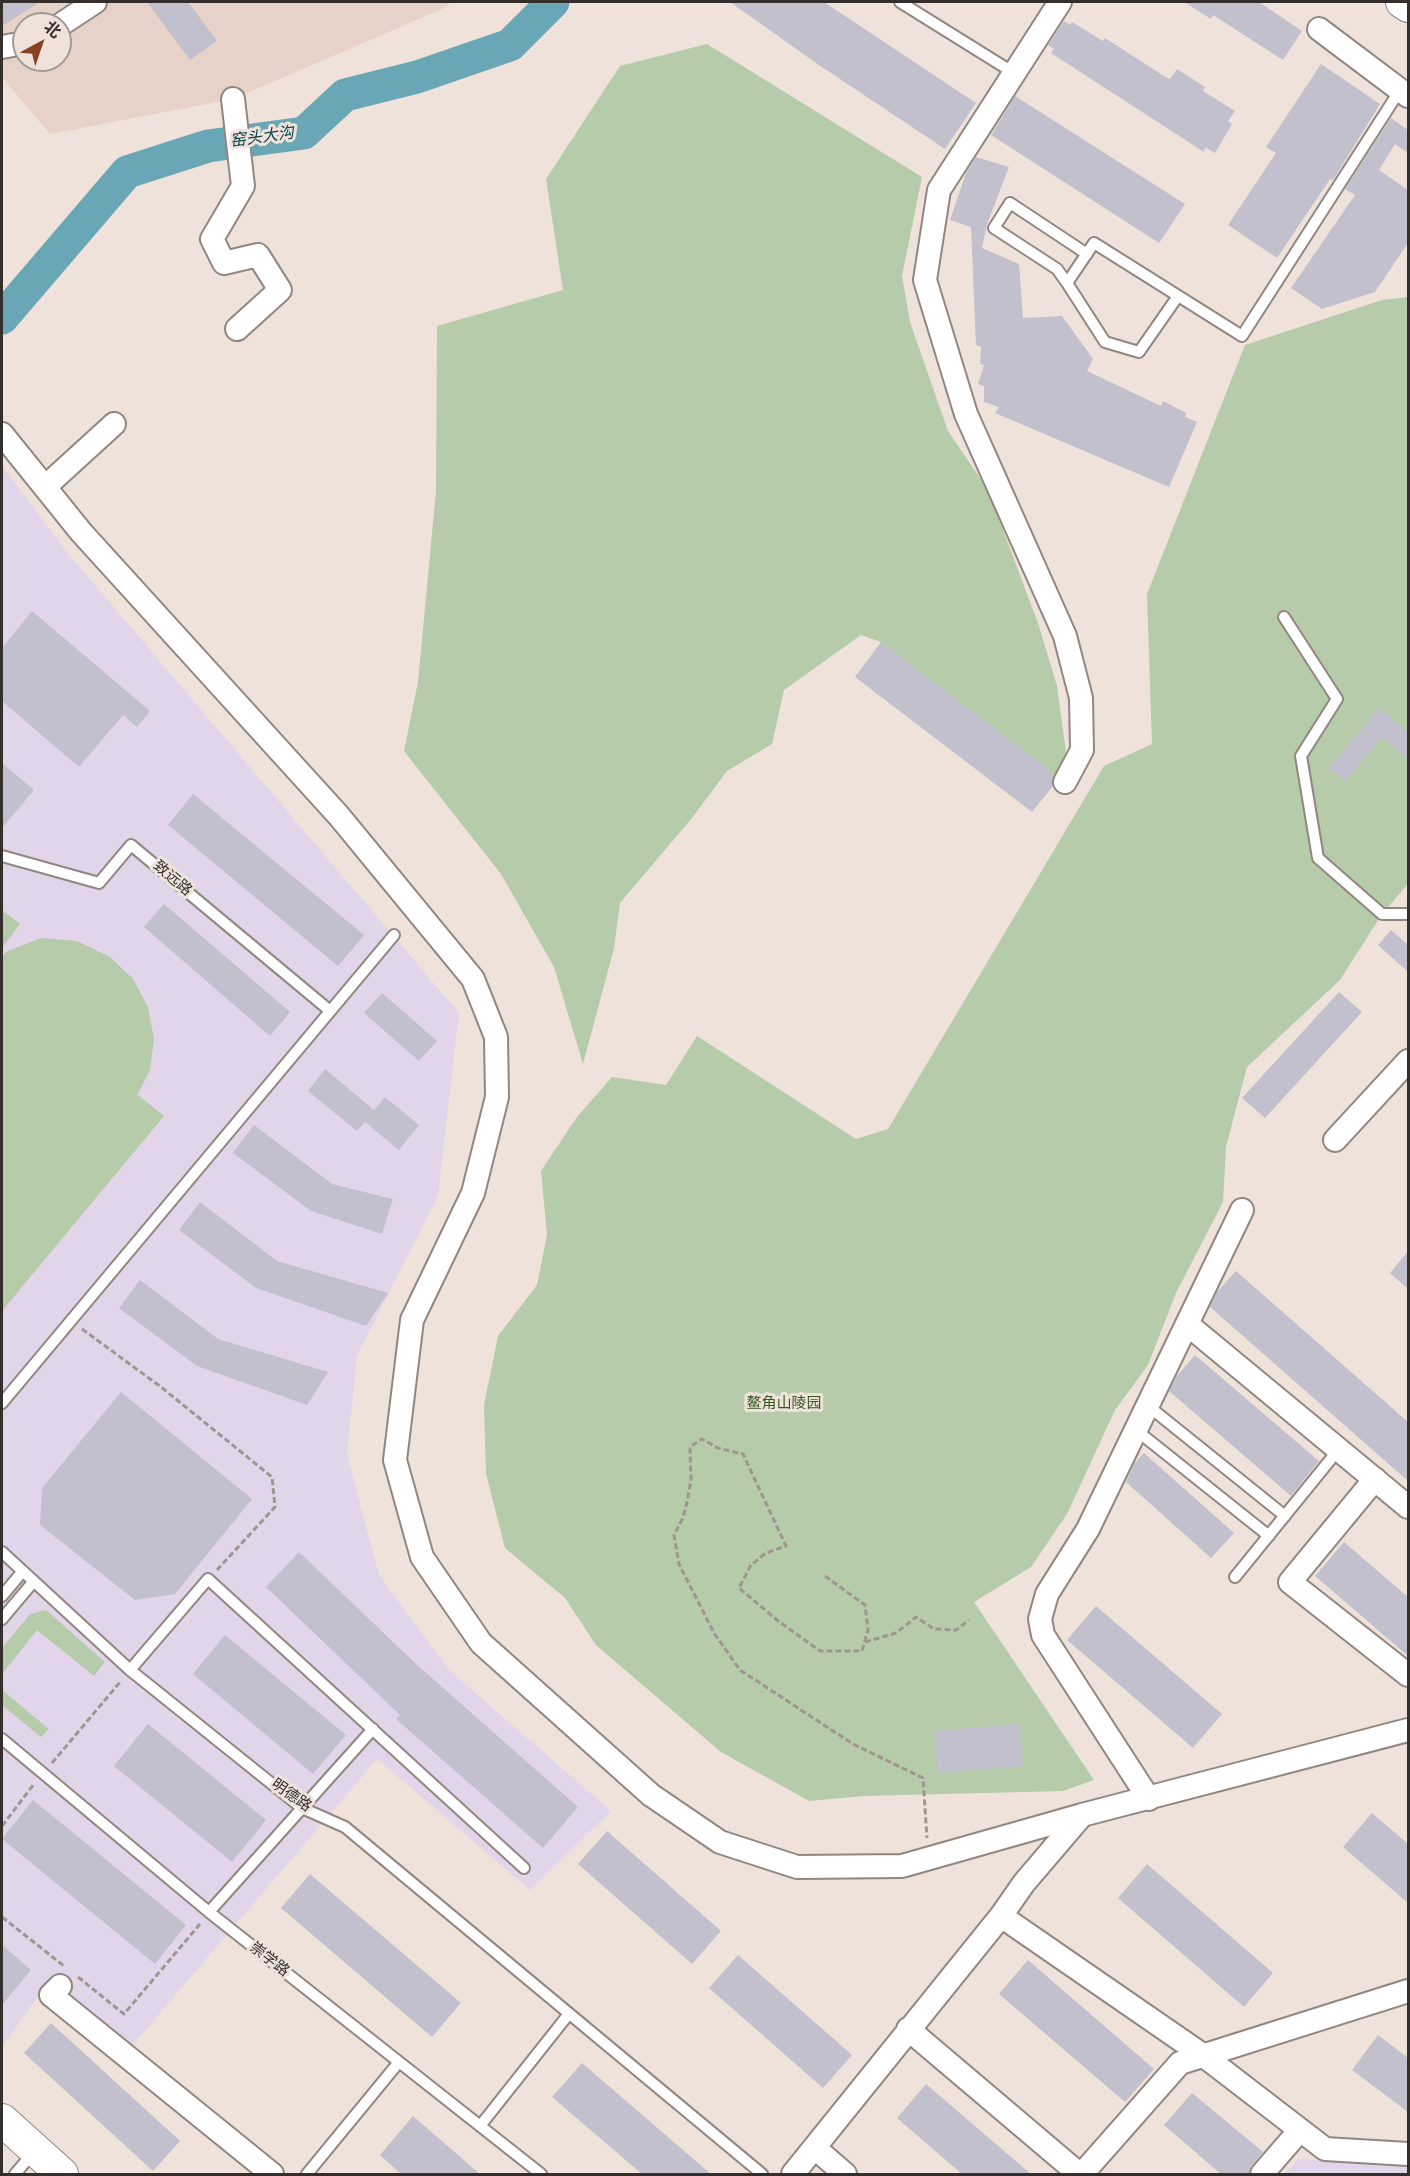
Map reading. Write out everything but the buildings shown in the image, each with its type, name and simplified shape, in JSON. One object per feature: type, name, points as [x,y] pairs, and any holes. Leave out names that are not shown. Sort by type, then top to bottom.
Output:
[{"type":"main road","points":[[1402,2],[1408,6]]},
{"type":"main road","points":[[2,2120],[62,2175]]},
{"type":"street","points":[[72,17],[95,2]]},
{"type":"street","points":[[1060,2],[939,190],[925,280],[966,414],[1065,636],[1081,698],[1082,750],[1065,782]]},
{"type":"street","points":[[1318,29],[1404,93]]},
{"type":"street","points":[[233,99],[243,186],[212,239],[224,263],[258,255],[280,290],[237,330]]},
{"type":"street","points":[[45,487],[114,424]]},
{"type":"street","points":[[3,436],[81,532],[346,825],[473,979],[496,1037],[497,1097],[473,1193],[412,1320],[395,1460],[422,1557],[480,1643],[651,1795],[720,1842],[797,1867],[902,1866],[1082,1815],[1408,1730]]},
{"type":"street","points":[[1335,1140],[1408,1061]]},
{"type":"street","points":[[1149,1798],[1043,1635],[1040,1620],[1047,1594],[1088,1528],[1242,1210]]},
{"type":"street","points":[[1187,1324],[1408,1508]]},
{"type":"street","points":[[1375,1479],[1290,1582],[1408,1675]]},
{"type":"street","points":[[793,2175],[1001,1916],[1024,1883],[1082,1815]]},
{"type":"street","points":[[1001,1916],[1204,2056],[1325,2149],[1408,2154]]},
{"type":"street","points":[[60,1986],[51,1995],[272,2175]]},
{"type":"street","points":[[908,2029],[1081,2175],[1180,2062],[1408,1991]]},
{"type":"street","points":[[1262,2175],[1300,2130]]},
{"type":"street","points":[[815,2148],[844,2175]]},
{"type":"lane","points":[[900,2],[1014,73]]},
{"type":"lane","points":[[1067,283],[1094,243],[1242,336],[1404,93]]},
{"type":"lane","points":[[1087,254],[1010,203],[994,228],[1057,269],[1105,342],[1139,352],[1178,296]]},
{"type":"lane","points":[[1284,617],[1337,699],[1301,756],[1318,858],[1382,914],[1408,914]]},
{"type":"lane","name":"致远路","points":[[2,856],[99,883],[131,845],[329,1010]]},
{"type":"lane","points":[[2,1403],[394,935]]},
{"type":"lane","points":[[1147,1405],[1285,1516]]},
{"type":"lane","points":[[1136,1429],[1269,1536]]},
{"type":"lane","points":[[1235,1577],[1339,1449]]},
{"type":"lane","name":"明德路","points":[[2,1552],[130,1670],[302,1808],[345,1827],[762,2175]]},
{"type":"lane","points":[[2,1596],[23,1571]]},
{"type":"lane","points":[[130,1670],[208,1579],[524,1868]]},
{"type":"lane","points":[[2,1619],[34,1581]]},
{"type":"lane","points":[[209,1912],[373,1730]]},
{"type":"lane","name":"崇学路","points":[[2,1739],[209,1912],[541,2175]]},
{"type":"lane","points":[[480,2126],[568,2015]]},
{"type":"lane","points":[[308,2175],[399,2062]]},
{"type":"lane","points":[[15,2175],[35,2150]]},
{"type":"path","points":[[70,1321],[161,1387],[272,1478],[275,1507],[208,1579]]},
{"type":"path","points":[[825,1576],[865,1605],[868,1630],[862,1652],[820,1651],[777,1620],[739,1588],[751,1565],[766,1553],[786,1546],[743,1454],[718,1448],[702,1439],[690,1447],[691,1480],[687,1502],[683,1518],[674,1534],[679,1564],[714,1632],[740,1670],[853,1744],[922,1778],[928,1857]]},
{"type":"path","points":[[865,1642],[896,1633],[916,1617],[934,1629],[956,1630],[969,1620]]},
{"type":"path","points":[[2,1826],[43,1773],[130,1670]]},
{"type":"path","points":[[2,1917],[124,2014],[209,1912]]},
{"type":"shaded area","points":[[2,2],[451,2],[442,9],[233,99],[50,134],[2,77]]},
{"type":"shaded area","points":[[2,466],[66,551],[459,1013],[438,1196],[357,1356],[347,1454],[379,1575],[449,1670],[611,1811],[530,1890],[377,1759],[132,2046],[51,1978],[2,2047]]},
{"type":"shaded area","points":[[1298,2159],[1408,2166],[1408,2174],[1285,2174]]},
{"type":"green space","points":[[707,44],[922,177],[902,276],[910,322],[948,431],[988,490],[1038,623],[1057,686],[1066,752],[1059,778],[881,642],[861,635],[784,690],[772,744],[727,771],[692,818],[620,903],[614,948],[583,1064],[554,967],[501,874],[404,751],[418,682],[436,491],[437,326],[563,290],[546,179],[620,66]]},
{"type":"green space","name":"鳌角山陵园","points":[[1408,297],[1408,884],[1382,914],[1340,980],[1247,1067],[1226,1147],[1223,1202],[1176,1293],[1148,1365],[1115,1410],[1067,1514],[1031,1567],[974,1602],[1094,1780],[1063,1791],[864,1796],[809,1801],[721,1752],[596,1645],[565,1598],[505,1548],[486,1474],[484,1405],[498,1336],[537,1285],[547,1235],[541,1171],[577,1117],[612,1077],[666,1085],[697,1036],[856,1139],[888,1129],[1104,766],[1152,744],[1147,594],[1245,345],[1382,300]]},
{"type":"green space","points":[[2,910],[20,924],[2,948]]},
{"type":"green space","points":[[41,938],[77,941],[110,957],[133,979],[148,1007],[154,1039],[150,1070],[136,1097],[138,1095],[164,1116],[2,1311],[2,956],[8,951]]},
{"type":"green space","points":[[46,1610],[105,1662],[94,1676],[37,1630],[2,1674],[2,1648],[30,1614]]},
{"type":"green space","points":[[2,1690],[49,1729],[41,1737],[2,1705]]},
{"type":"waterway","name":"窑头大沟","points":[[2,318],[127,172],[208,146],[304,133],[345,95],[417,77],[510,45],[553,2]]}]
